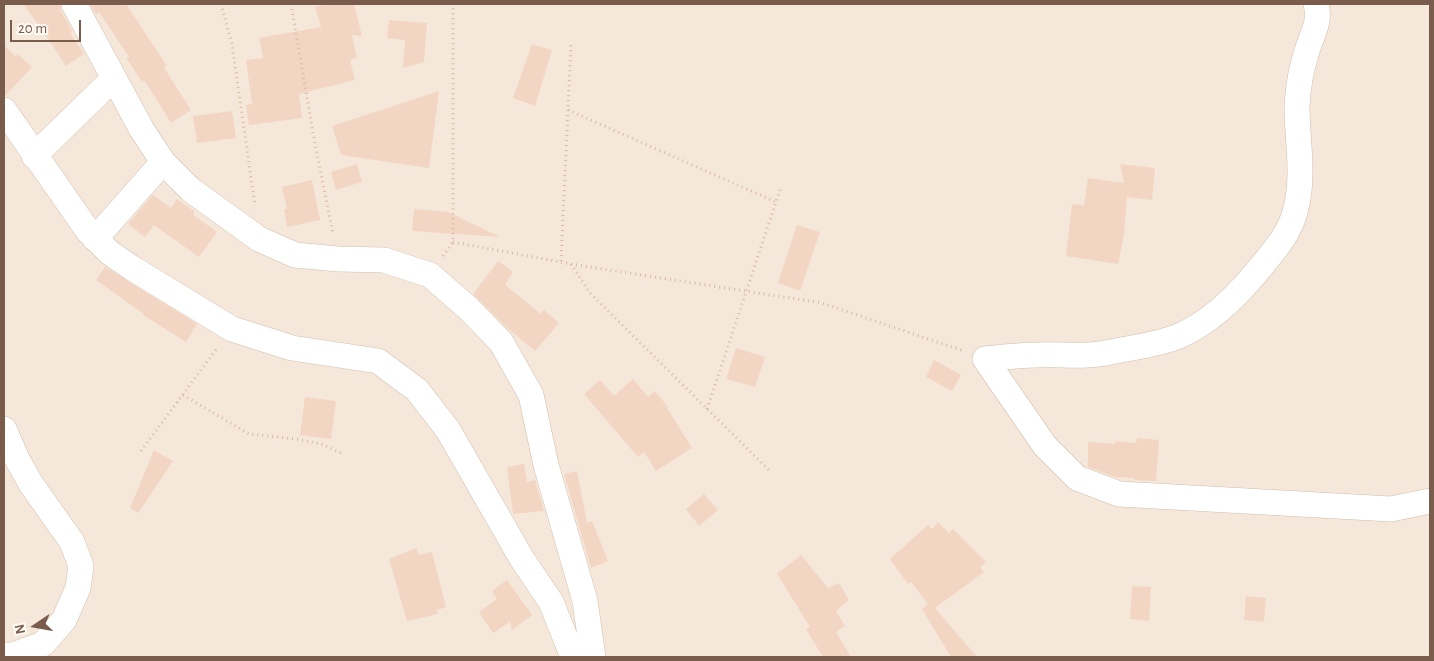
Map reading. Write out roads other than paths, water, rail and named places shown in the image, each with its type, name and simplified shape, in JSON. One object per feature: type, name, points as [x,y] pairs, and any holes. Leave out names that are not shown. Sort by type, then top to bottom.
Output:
[{"type":"street","points":[[74,4],[142,130],[163,162],[191,190],[259,239],[295,255],[338,259],[384,260],[430,275],[468,308],[501,342],[531,395],[546,465],[585,602],[593,657]]},
{"type":"street","points":[[1316,4],[1317,24],[1307,49],[1300,75],[1298,95],[1297,116],[1300,166],[1299,195],[1296,211],[1290,226],[1280,242],[1242,290],[1204,321],[1180,335],[1164,341],[1089,355],[1039,355],[985,359],[1045,446],[1078,478],[1119,494],[1392,509],[1430,501]]},
{"type":"street","points":[[34,156],[114,78]]},
{"type":"street","points":[[4,110],[88,232],[110,253],[132,268],[232,328],[292,348],[378,362],[417,390],[448,430],[522,559],[551,602],[573,657]]},
{"type":"street","points":[[95,239],[163,162]]},
{"type":"street","points":[[4,429],[17,459],[31,484],[72,542],[81,566],[78,588],[64,620],[43,644],[13,656],[4,655]]}]
